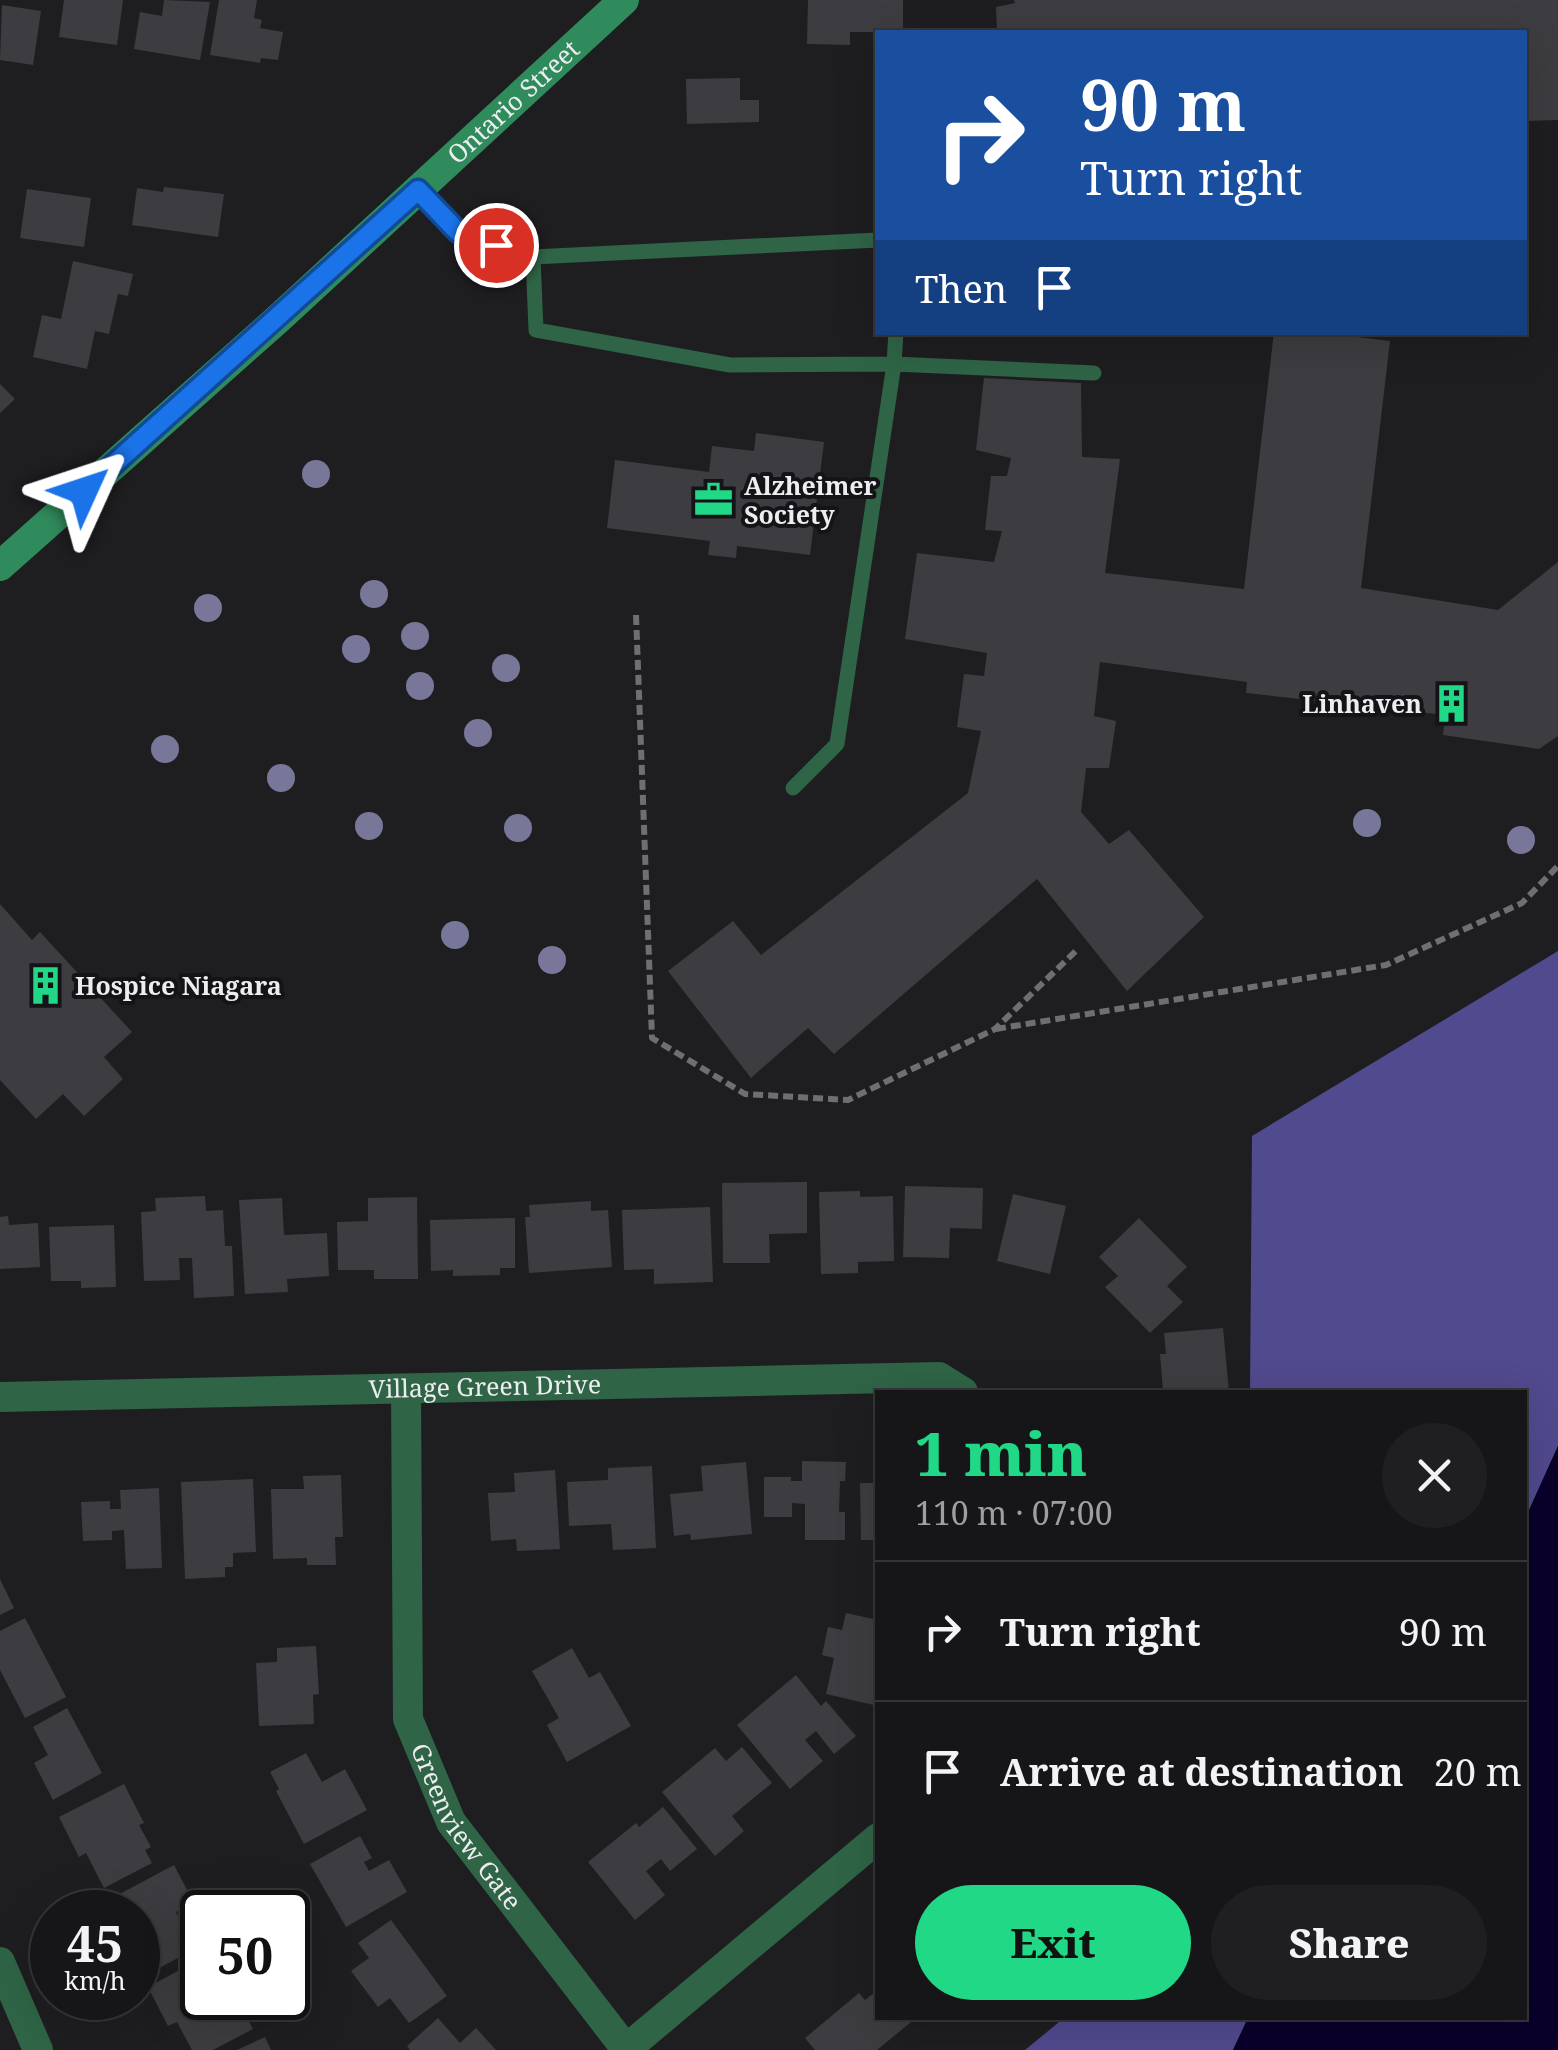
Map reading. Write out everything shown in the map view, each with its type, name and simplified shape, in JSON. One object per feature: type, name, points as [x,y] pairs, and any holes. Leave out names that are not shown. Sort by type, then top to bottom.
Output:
[{"type":"main road","name":"Ontario Street","points":[[0,566],[624,0]]},
{"type":"street","name":"Village Green Drive","points":[[0,1396],[939,1377],[960,1390]]},
{"type":"street","name":"Greenview Gate","points":[[406,1390],[408,1719],[451,1822],[626,2050]]},
{"type":"street","points":[[626,2050],[875,1841]]},
{"type":"street","points":[[0,1962],[38,2050]]},
{"type":"lane","points":[[418,190],[458,232],[533,257],[875,240]]},
{"type":"lane","points":[[533,257],[536,330],[730,365],[894,364],[1094,372]]},
{"type":"lane","points":[[793,788],[836,744],[896,335]]},
{"type":"path","points":[[636,615],[652,1038],[745,1094],[848,1100],[995,1029],[1386,965],[1522,902],[1558,866]]},
{"type":"path","points":[[995,1029],[1079,948]]},
{"type":"shaded area","points":[[1558,951],[1558,1446],[1527,1515],[1527,1390],[1250,1390],[1252,1136]]},
{"type":"shaded area","points":[[1558,1446],[1558,2050],[1233,2050],[1247,2020],[1527,2020],[1527,1515]]},
{"type":"shaded area","points":[[1062,2020],[1247,2020],[1233,2050],[1025,2050]]},
{"type":"building","points":[[64,0],[123,0],[117,45],[59,37]]},
{"type":"building","points":[[164,0],[210,2],[200,60],[134,49],[140,12],[162,16]]},
{"type":"building","points":[[219,0],[257,0],[254,18],[262,20],[260,28],[283,32],[278,60],[261,58],[260,63],[210,55]]},
{"type":"building","points":[[808,0],[903,0],[903,30],[850,32],[850,45],[807,44]]},
{"type":"building","points":[[1014,0],[1558,0],[1558,120],[1527,121],[1527,30],[997,30],[996,7],[1015,3]]},
{"type":"building","points":[[2,5],[41,11],[33,65],[0,60]]},
{"type":"building","points":[[740,78],[740,100],[759,100],[759,122],[687,124],[686,79]]},
{"type":"building","points":[[164,187],[224,194],[218,237],[132,225],[137,188],[163,192]]},
{"type":"building","points":[[27,189],[91,198],[84,247],[20,238]]},
{"type":"building","points":[[73,261],[133,274],[128,296],[118,294],[109,334],[95,331],[87,369],[33,357],[42,315],[61,319]]},
{"type":"building","name":"Linhaven","points":[[1274,335],[1341,335],[1390,341],[1361,588],[1498,610],[1558,562],[1558,736],[1539,749],[1443,735],[1445,715],[1246,693],[1247,682],[1100,662],[1094,716],[1116,721],[1109,768],[1086,768],[1081,812],[1109,844],[1129,830],[1204,917],[1127,991],[1037,879],[834,1054],[808,1028],[751,1078],[668,971],[733,921],[761,955],[968,793],[981,731],[957,727],[964,674],[984,676],[987,653],[905,639],[917,553],[994,562],[1002,531],[985,530],[991,476],[1007,476],[1011,458],[976,450],[984,378],[1081,383],[1082,457],[1120,459],[1105,573],[1244,589]]},
{"type":"building","points":[[0,384],[15,399],[0,413]]},
{"type":"building","name":"Alzheimer Society","points":[[756,433],[824,442],[810,555],[737,546],[736,558],[708,555],[710,541],[607,528],[615,460],[709,472],[712,446],[754,451]]},
{"type":"building","name":"Hospice Niagara","points":[[0,904],[32,940],[40,932],[132,1032],[104,1057],[123,1079],[84,1116],[63,1094],[36,1119],[0,1080]]},
{"type":"building","points":[[807,1182],[807,1233],[769,1234],[770,1263],[723,1263],[722,1183]]},
{"type":"building","points":[[905,1186],[983,1188],[982,1229],[950,1228],[949,1258],[903,1257]]},
{"type":"building","points":[[860,1191],[860,1197],[893,1196],[894,1261],[858,1262],[858,1273],[821,1274],[819,1192]]},
{"type":"building","points":[[1013,1194],[1066,1206],[1050,1274],[997,1261]]},
{"type":"building","points":[[205,1196],[206,1211],[223,1210],[225,1246],[232,1246],[234,1296],[194,1298],[192,1258],[179,1258],[180,1280],[144,1281],[141,1212],[156,1211],[155,1198]]},
{"type":"building","points":[[417,1197],[418,1279],[374,1279],[374,1270],[338,1270],[337,1222],[368,1221],[368,1198]]},
{"type":"building","points":[[282,1198],[284,1235],[327,1233],[329,1276],[287,1279],[288,1292],[245,1294],[239,1200]]},
{"type":"building","points":[[591,1201],[591,1211],[608,1210],[612,1267],[529,1273],[525,1217],[530,1217],[529,1205]]},
{"type":"building","points":[[710,1207],[713,1282],[654,1284],[654,1269],[624,1270],[622,1210]]},
{"type":"building","points":[[8,1216],[9,1225],[38,1223],[40,1267],[0,1269],[0,1217]]},
{"type":"building","points":[[515,1218],[515,1268],[500,1268],[500,1275],[453,1276],[453,1270],[431,1271],[430,1220]]},
{"type":"building","points":[[1139,1218],[1187,1267],[1167,1286],[1183,1302],[1150,1333],[1105,1287],[1118,1276],[1099,1257]]},
{"type":"building","points":[[114,1225],[116,1287],[81,1288],[81,1281],[51,1281],[49,1227]]},
{"type":"building","points":[[1223,1328],[1229,1390],[1163,1390],[1160,1354],[1166,1354],[1164,1333]]},
{"type":"building","points":[[802,1461],[846,1462],[845,1481],[840,1481],[839,1512],[845,1512],[845,1540],[805,1540],[805,1504],[792,1503],[792,1517],[764,1517],[764,1477],[802,1481]]},
{"type":"building","points":[[746,1462],[752,1534],[691,1540],[690,1534],[674,1536],[670,1494],[703,1491],[701,1466]]},
{"type":"building","points":[[652,1466],[656,1548],[613,1550],[611,1524],[569,1526],[567,1482],[608,1480],[608,1468]]},
{"type":"building","points":[[555,1470],[560,1549],[517,1551],[516,1539],[491,1541],[488,1493],[515,1492],[514,1473]]},
{"type":"building","points":[[341,1475],[343,1537],[335,1537],[336,1565],[307,1565],[307,1558],[273,1559],[271,1489],[304,1489],[303,1476]]},
{"type":"building","points":[[253,1479],[256,1552],[233,1553],[233,1567],[225,1567],[225,1577],[185,1579],[181,1482]]},
{"type":"building","points":[[860,1483],[875,1483],[875,1540],[861,1540]]},
{"type":"building","points":[[159,1488],[162,1568],[126,1569],[124,1530],[112,1531],[112,1540],[83,1541],[81,1502],[110,1501],[110,1509],[121,1509],[120,1490]]},
{"type":"building","points":[[0,1579],[14,1608],[0,1615]]},
{"type":"building","points":[[846,1613],[875,1619],[875,1705],[826,1694],[834,1658],[822,1655],[828,1627],[842,1630]]},
{"type":"building","points":[[25,1618],[66,1697],[25,1718],[0,1670],[0,1631]]},
{"type":"building","points":[[316,1646],[319,1694],[313,1695],[314,1724],[259,1726],[256,1663],[277,1662],[277,1648]]},
{"type":"building","points":[[572,1648],[589,1678],[600,1672],[631,1726],[567,1762],[547,1725],[559,1718],[532,1671]]},
{"type":"building","points":[[796,1675],[821,1706],[826,1701],[856,1736],[834,1754],[816,1731],[805,1740],[823,1761],[790,1789],[737,1725]]},
{"type":"building","points":[[67,1708],[102,1773],[53,1800],[34,1763],[48,1755],[33,1727]]},
{"type":"building","points":[[742,1747],[772,1783],[732,1816],[744,1831],[715,1856],[662,1792],[715,1748],[726,1761]]},
{"type":"building","points":[[306,1753],[322,1782],[345,1769],[367,1810],[304,1844],[270,1772]]},
{"type":"building","points":[[124,1784],[144,1823],[139,1825],[151,1847],[145,1850],[152,1863],[104,1888],[86,1853],[79,1857],[59,1817]]},
{"type":"building","points":[[663,1807],[697,1849],[670,1871],[661,1859],[646,1871],[665,1895],[635,1920],[588,1862],[636,1823],[639,1827]]},
{"type":"building","points":[[360,1836],[372,1858],[364,1862],[369,1871],[389,1860],[407,1892],[346,1927],[310,1864]]},
{"type":"building","points":[[174,1865],[187,1890],[180,1890],[180,1910],[176,1912],[180,1920],[180,1957],[160,1965],[160,1890],[127,1890]]},
{"type":"building","points":[[391,1920],[447,1996],[409,2023],[390,1998],[378,2007],[351,1971],[369,1958],[358,1943]]},
{"type":"building","points":[[180,1970],[180,2020],[248,2020],[253,2029],[213,2050],[192,2050],[177,2022],[168,2026],[160,2010],[160,1981]]},
{"type":"building","points":[[875,1992],[875,2020],[914,2020],[877,2050],[815,2050],[805,2038],[859,1993],[865,2000]]},
{"type":"building","points":[[438,2018],[460,2043],[476,2028],[496,2050],[410,2050],[407,2046]]},
{"type":"building","points":[[265,2037],[271,2050],[237,2050]]},
{"type":"place","name":"Alzheimer Society","points":[[714,500]]},
{"type":"place","name":"Linhaven","points":[[1452,704]]},
{"type":"place","name":"Hospice Niagara","points":[[45,986]]},
{"type":"route","points":[[84,491],[418,190],[458,232],[496,245]]}]
